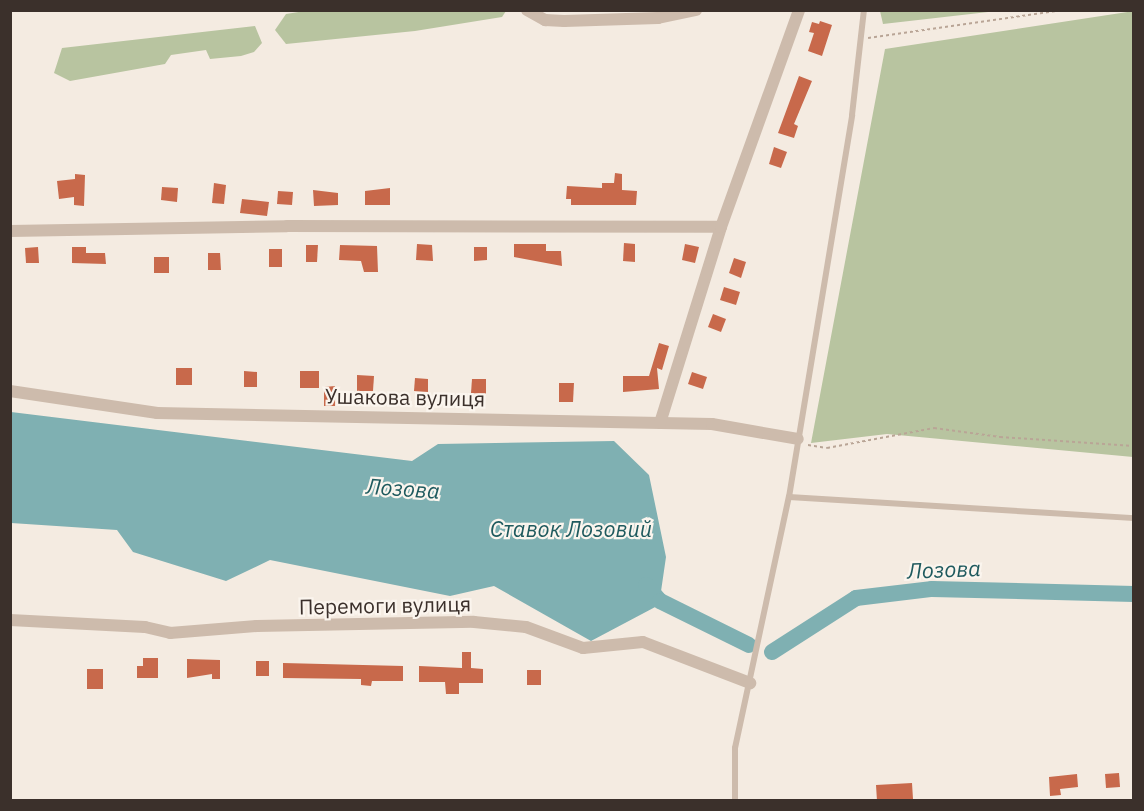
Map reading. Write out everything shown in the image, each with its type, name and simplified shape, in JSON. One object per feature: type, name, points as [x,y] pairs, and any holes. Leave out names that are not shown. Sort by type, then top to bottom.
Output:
[{"type":"street","points":[[527,10],[545,20],[564,21],[658,18],[696,10]]},
{"type":"street","points":[[660,423],[722,226],[795,11]]},
{"type":"street","points":[[10,231],[287,226],[722,226]]},
{"type":"street","name":"Ушакова вулиця","points":[[10,391],[156,413],[712,424],[798,442]]},
{"type":"street","name":"Перемоги вулиця","points":[[10,620],[145,627],[170,633],[257,626],[474,622],[526,627],[583,648],[643,642],[750,683]]},
{"type":"lane","points":[[735,801],[735,748],[789,497],[863,38],[864,10]]},
{"type":"lane","points":[[789,497],[1134,518]]},
{"type":"path","points":[[863,38],[887,38],[1063,10]]},
{"type":"path","points":[[798,442],[827,448],[934,428],[1000,437],[1134,447]]},
{"type":"green space","points":[[311,10],[506,11],[502,17],[415,31],[286,44],[275,30],[286,14]]},
{"type":"green space","points":[[880,10],[997,11],[883,24]]},
{"type":"green space","points":[[1134,11],[1133,457],[887,434],[811,443],[885,49]]},
{"type":"green space","points":[[255,26],[262,43],[254,52],[241,56],[210,59],[206,50],[171,55],[165,64],[70,81],[54,73],[62,48]]},
{"type":"water","name":"Ставок Лозовий","points":[[11,412],[412,461],[438,444],[614,441],[649,475],[666,557],[659,605],[591,641],[494,586],[450,596],[270,560],[226,581],[133,552],[117,530],[11,523]]},
{"type":"building","points":[[820,21],[832,25],[822,56],[808,51],[814,33],[809,32],[812,22],[819,24]]},
{"type":"building","points":[[799,76],[812,81],[794,124],[798,126],[794,138],[778,133]]},
{"type":"building","points":[[774,147],[787,152],[781,168],[769,164]]},
{"type":"building","points":[[615,173],[622,174],[622,190],[637,191],[636,205],[571,205],[571,199],[566,199],[567,186],[602,188],[602,183],[614,183]]},
{"type":"building","points":[[75,174],[85,175],[84,206],[74,205],[74,197],[59,199],[57,181],[75,179]]},
{"type":"building","points":[[214,183],[226,185],[224,204],[212,203]]},
{"type":"building","points":[[162,187],[178,188],[177,202],[161,200]]},
{"type":"building","points":[[390,188],[390,205],[365,205],[365,191]]},
{"type":"building","points":[[313,190],[338,193],[338,205],[314,206]]},
{"type":"building","points":[[278,191],[293,192],[292,205],[277,204]]},
{"type":"building","points":[[242,199],[269,202],[267,216],[240,213]]},
{"type":"building","points":[[624,243],[635,244],[635,262],[623,261]]},
{"type":"building","points":[[417,244],[432,245],[433,261],[416,260]]},
{"type":"building","points":[[514,244],[546,244],[546,251],[561,251],[562,266],[514,257]]},
{"type":"building","points":[[685,244],[699,247],[695,263],[682,260]]},
{"type":"building","points":[[306,245],[318,245],[317,262],[306,262]]},
{"type":"building","points":[[340,245],[377,246],[378,272],[364,272],[361,261],[339,260]]},
{"type":"building","points":[[38,247],[39,263],[26,263],[25,248]]},
{"type":"building","points":[[72,247],[86,247],[86,253],[105,253],[106,264],[72,263]]},
{"type":"building","points":[[474,247],[487,247],[487,260],[474,261]]},
{"type":"building","points":[[269,249],[282,249],[282,267],[269,267]]},
{"type":"building","points":[[208,253],[220,253],[221,270],[208,270]]},
{"type":"building","points":[[154,257],[169,257],[169,273],[154,273]]},
{"type":"building","points":[[734,258],[746,262],[741,278],[729,273]]},
{"type":"building","points":[[724,287],[740,292],[736,305],[720,300]]},
{"type":"building","points":[[713,314],[726,319],[721,332],[708,327]]},
{"type":"building","points":[[659,343],[669,346],[662,370],[657,368],[659,389],[623,392],[623,376],[649,376]]},
{"type":"building","points":[[176,368],[192,368],[192,385],[176,385]]},
{"type":"building","points":[[244,371],[257,372],[257,387],[244,387]]},
{"type":"building","points":[[300,371],[319,371],[319,388],[300,388]]},
{"type":"building","points":[[692,372],[707,377],[703,389],[688,384]]},
{"type":"building","points":[[357,375],[374,376],[373,391],[357,391]]},
{"type":"building","points":[[415,378],[428,379],[428,392],[414,391]]},
{"type":"building","points":[[472,379],[486,379],[486,394],[471,393]]},
{"type":"building","points":[[559,383],[574,383],[573,402],[559,402]]},
{"type":"building","points":[[335,386],[335,406],[324,406],[324,387]]},
{"type":"building","points":[[462,652],[471,652],[471,668],[483,669],[483,683],[459,683],[459,694],[446,694],[445,682],[419,682],[419,666],[462,668]]},
{"type":"building","points":[[143,658],[158,658],[158,678],[137,678],[137,666],[143,666]]},
{"type":"building","points":[[187,659],[220,660],[220,679],[212,679],[212,674],[187,678]]},
{"type":"building","points":[[256,661],[269,661],[269,676],[256,676]]},
{"type":"building","points":[[283,663],[403,666],[403,681],[372,681],[371,686],[361,685],[361,679],[283,678]]},
{"type":"building","points":[[87,669],[103,669],[103,689],[87,689]]},
{"type":"building","points":[[527,670],[541,670],[541,685],[527,685]]},
{"type":"building","points":[[1119,773],[1120,787],[1106,788],[1105,774]]},
{"type":"building","points":[[1077,774],[1078,787],[1060,789],[1061,795],[1050,796],[1049,777]]},
{"type":"building","points":[[912,783],[913,799],[877,801],[876,785]]},
{"type":"waterway","name":"Лозова","points":[[646,585],[660,601],[749,645]]},
{"type":"waterway","name":"Лозова","points":[[772,652],[856,598],[932,589],[1134,594]]}]
